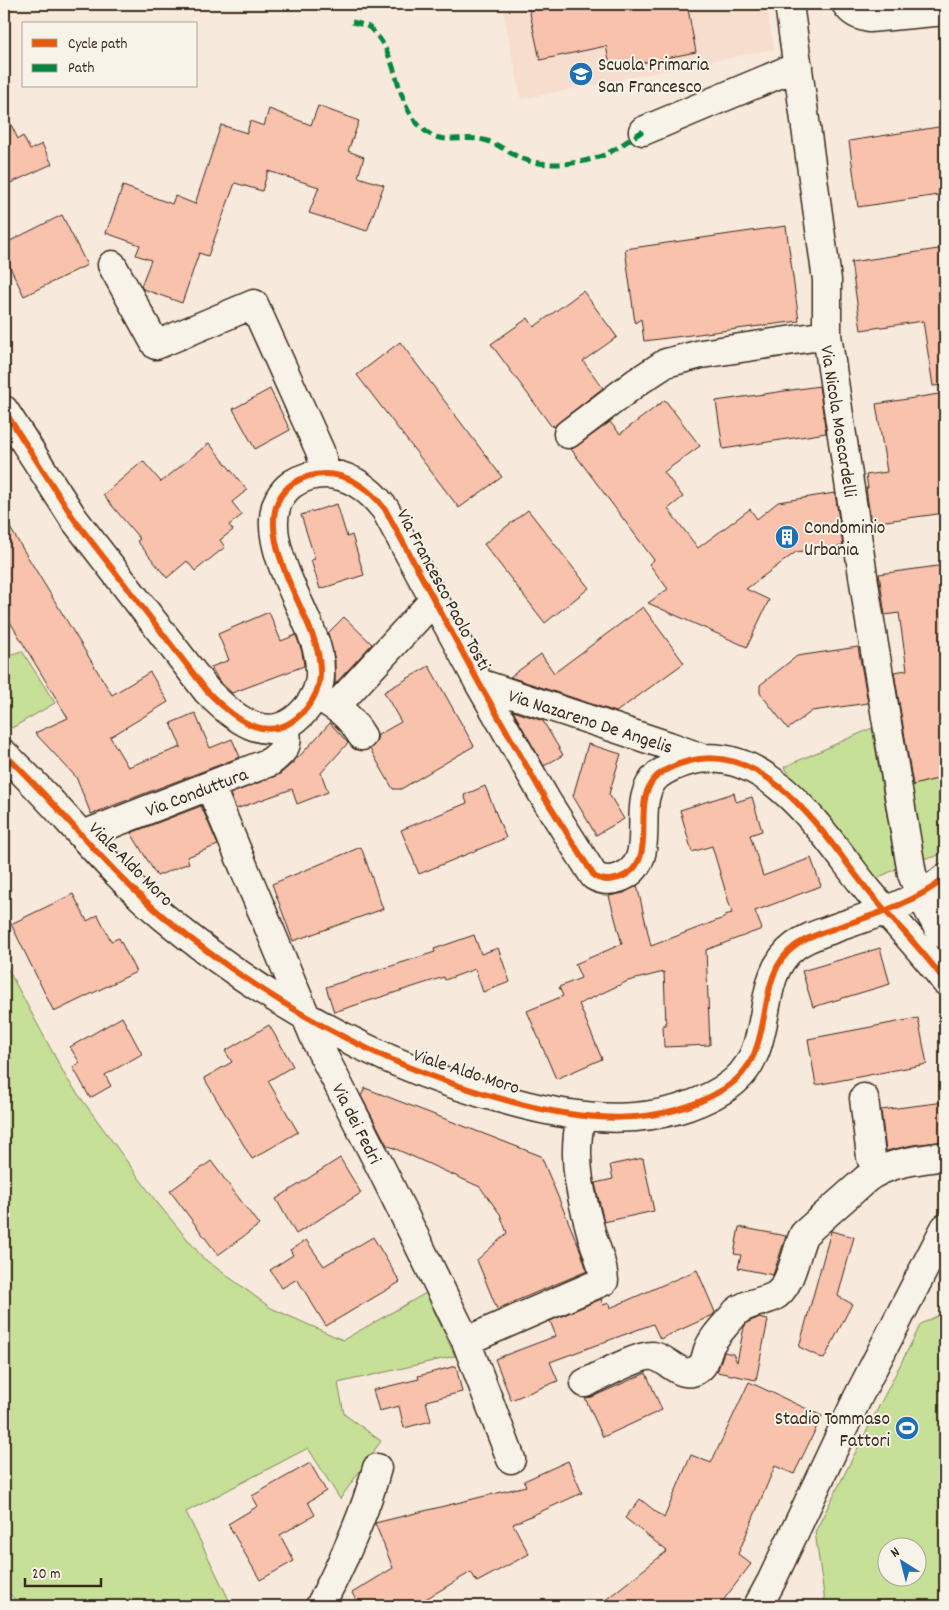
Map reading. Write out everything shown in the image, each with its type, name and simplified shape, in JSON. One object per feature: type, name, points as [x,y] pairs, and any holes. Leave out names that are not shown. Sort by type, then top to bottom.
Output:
[{"type":"street","name":"Via Nicola Moscardelli","points":[[789,4],[827,280],[827,335],[868,608],[912,874],[932,893]]},
{"type":"street","points":[[846,4],[854,13],[869,18],[945,11]]},
{"type":"street","points":[[643,131],[798,66]]},
{"type":"street","points":[[112,265],[156,344],[254,304],[320,451],[326,474]]},
{"type":"street","points":[[568,434],[637,382],[666,363],[701,354],[827,335]]},
{"type":"street","points":[[4,410],[74,519],[207,691],[227,711],[246,724],[276,729],[285,727]]},
{"type":"street","name":"Via Francesco Paolo Tosti","points":[[285,727],[326,701],[320,682],[316,647],[279,555],[274,531],[275,511],[277,503],[284,492],[297,481],[309,476],[326,474],[342,477],[360,484],[379,501],[392,521],[479,683],[590,873],[598,878],[613,880],[632,870],[639,860],[643,849],[644,805],[647,790],[653,780],[668,769],[702,758],[721,759],[749,768],[785,791],[807,813],[865,886],[923,952],[945,981]]},
{"type":"street","points":[[362,736],[352,720],[326,701],[434,600]]},
{"type":"street","name":"Via Nazareno De Angelis","points":[[479,683],[702,758]]},
{"type":"street","name":"Via Conduttura","points":[[82,834],[264,764],[280,754],[288,741],[285,727]]},
{"type":"street","name":"Viale Aldo Moro","points":[[4,754],[35,784],[128,883],[164,917],[228,967],[305,1015],[366,1048],[429,1076],[494,1098],[581,1117],[622,1118],[658,1114],[698,1102],[727,1088],[744,1072],[758,1049],[771,986],[782,958],[789,951],[805,939],[932,893],[945,878]]},
{"type":"street","name":"Via dei Fedri","points":[[210,786],[317,1044],[383,1172],[466,1341],[511,1459]]},
{"type":"street","points":[[932,893],[941,933],[945,967]]},
{"type":"street","points":[[864,1098],[871,1157],[876,1172]]},
{"type":"street","points":[[466,1341],[604,1280],[577,1174],[576,1147],[581,1117]]},
{"type":"street","points":[[585,1383],[649,1355],[663,1359],[680,1371],[689,1372],[699,1369],[707,1360],[711,1345],[736,1312],[750,1304],[774,1296],[785,1286],[792,1270],[798,1245],[804,1234],[876,1172],[899,1164],[945,1156]]},
{"type":"street","points":[[762,1603],[858,1397],[945,1228]]},
{"type":"street","points":[[320,1606],[350,1546],[378,1468]]},
{"type":"shaded area","name":"Scuola Primaria San Francesco","points":[[502,4],[766,4],[774,49],[521,99]]},
{"type":"green space","points":[[4,651],[12,654],[22,651],[55,703],[12,728],[4,720]]},
{"type":"green space","points":[[872,728],[896,869],[871,881],[784,767]]},
{"type":"green space","points":[[945,777],[945,851],[934,857],[920,859],[909,786]]},
{"type":"green space","points":[[4,962],[67,1079],[155,1200],[203,1258],[271,1308],[343,1340],[426,1293],[455,1356],[338,1383],[344,1414],[381,1441],[340,1499],[308,1448],[186,1512],[232,1606],[154,1606],[139,1600],[109,1606],[21,1606],[4,1588]]},
{"type":"green space","points":[[945,1301],[945,1312],[942,1302]]},
{"type":"green space","name":"Stadio Tommaso Fattori","points":[[945,1312],[945,1606],[822,1606],[825,1602],[815,1532],[921,1324]]},
{"type":"building","points":[[528,4],[687,4],[696,52],[611,69],[606,46],[540,60]]},
{"type":"building","points":[[318,106],[359,121],[348,151],[364,157],[358,177],[384,185],[367,231],[309,213],[319,187],[268,171],[262,191],[235,183],[208,256],[199,253],[182,303],[143,289],[141,286],[151,260],[136,255],[140,245],[106,233],[123,186],[172,204],[175,196],[195,204],[221,125],[247,133],[250,121],[264,126],[269,109],[311,125]]},
{"type":"building","points":[[4,110],[18,139],[23,136],[30,150],[42,144],[52,164],[4,186]]},
{"type":"building","points":[[945,126],[945,194],[858,207],[849,141]]},
{"type":"building","points":[[62,215],[87,265],[24,296],[4,255],[4,244]]},
{"type":"building","points":[[786,226],[799,321],[644,341],[641,319],[635,323],[625,249]]},
{"type":"building","points":[[945,248],[945,385],[933,386],[923,321],[861,330],[851,262]]},
{"type":"building","points":[[583,291],[617,337],[583,361],[603,388],[552,427],[491,344],[528,318],[534,327]]},
{"type":"building","points":[[400,342],[502,477],[459,508],[357,375]]},
{"type":"building","points":[[819,386],[826,433],[723,449],[716,401]]},
{"type":"building","points":[[270,389],[290,430],[255,449],[233,409]]},
{"type":"building","points":[[945,393],[945,513],[871,523],[866,475],[887,472],[876,404]]},
{"type":"building","points":[[665,400],[700,446],[664,472],[683,497],[668,509],[698,548],[750,509],[757,519],[778,502],[835,493],[843,546],[796,552],[746,589],[769,600],[747,647],[648,603],[668,589],[649,564],[654,560],[571,449],[610,422],[620,434]]},
{"type":"building","points":[[209,443],[247,490],[232,502],[242,515],[229,525],[233,530],[220,540],[225,547],[195,571],[187,561],[167,578],[137,541],[140,539],[103,495],[143,461],[161,482]]},
{"type":"building","points":[[337,504],[347,537],[352,535],[364,575],[320,589],[311,560],[315,559],[301,515]]},
{"type":"building","points":[[528,510],[589,588],[545,623],[484,544]]},
{"type":"building","points":[[4,518],[112,695],[150,672],[168,702],[110,737],[128,767],[181,747],[171,723],[195,713],[210,748],[232,739],[240,757],[91,814],[76,777],[35,733],[68,718],[4,612]]},
{"type":"building","points":[[945,565],[945,734],[943,744],[945,777],[913,785],[894,672],[907,670],[899,613],[885,615],[879,574]]},
{"type":"building","points":[[643,607],[684,663],[616,712],[510,677],[541,654],[554,673]]},
{"type":"building","points":[[269,612],[281,641],[296,635],[302,652],[304,666],[232,693],[219,681],[211,667],[229,660],[218,634]]},
{"type":"building","points":[[344,617],[372,644],[335,684],[335,660],[328,633]]},
{"type":"building","points":[[858,647],[868,703],[812,711],[788,729],[760,693],[760,685],[797,656]]},
{"type":"building","points":[[429,666],[474,746],[401,789],[393,789],[370,749],[376,743],[378,735],[401,722],[384,692]]},
{"type":"building","points":[[513,711],[543,721],[563,755],[544,766]]},
{"type":"building","points":[[330,723],[348,743],[321,773],[328,792],[297,804],[292,789],[236,809],[230,794],[280,774],[296,760]]},
{"type":"building","points":[[588,744],[621,754],[609,794],[624,819],[596,835],[573,796]]},
{"type":"building","points":[[485,786],[506,838],[419,874],[401,830],[467,803],[464,795]]},
{"type":"building","points":[[734,793],[736,802],[752,797],[762,831],[750,835],[763,876],[811,858],[821,886],[755,911],[762,929],[706,950],[710,1045],[664,1047],[663,1025],[666,1025],[664,972],[628,981],[579,1004],[602,1059],[556,1079],[527,1011],[563,996],[559,987],[581,978],[575,964],[622,944],[609,896],[624,893],[637,885],[651,946],[732,913],[712,846],[692,852],[680,810]]},
{"type":"building","points":[[201,806],[218,845],[187,857],[189,863],[157,876],[131,833]]},
{"type":"building","points":[[361,847],[383,909],[293,941],[272,884]]},
{"type":"building","points":[[73,894],[87,921],[98,915],[111,941],[119,938],[136,972],[54,1012],[11,924]]},
{"type":"building","points":[[474,935],[481,954],[498,948],[510,982],[483,992],[475,969],[445,980],[444,977],[334,1012],[326,987],[435,952],[434,949]]},
{"type":"building","points":[[880,948],[890,984],[813,1007],[802,971]]},
{"type":"building","points":[[122,1017],[142,1054],[105,1075],[111,1086],[90,1098],[73,1067],[80,1063],[70,1047]]},
{"type":"building","points":[[918,1018],[927,1064],[816,1085],[808,1039]]},
{"type":"building","points":[[269,1025],[293,1066],[268,1081],[298,1132],[252,1159],[204,1078],[232,1062],[225,1051]]},
{"type":"building","points":[[365,1088],[541,1156],[587,1271],[497,1309],[477,1260],[507,1233],[500,1214],[480,1187],[387,1145],[361,1096]]},
{"type":"building","points":[[945,1102],[945,1141],[912,1145],[886,1151],[881,1110]]},
{"type":"building","points":[[340,1158],[361,1193],[296,1234],[276,1199]]},
{"type":"building","points":[[643,1158],[654,1211],[604,1222],[595,1183],[613,1179],[610,1165]]},
{"type":"building","points":[[211,1161],[259,1225],[218,1255],[170,1191]]},
{"type":"building","points":[[739,1227],[786,1236],[773,1275],[738,1268],[741,1255],[734,1254]]},
{"type":"building","points":[[831,1231],[854,1237],[838,1296],[852,1304],[824,1359],[799,1347]]},
{"type":"building","points":[[373,1237],[400,1282],[326,1326],[297,1279],[282,1288],[270,1270],[293,1255],[290,1250],[306,1240],[324,1266]]},
{"type":"building","points":[[697,1270],[715,1312],[713,1315],[660,1339],[653,1324],[550,1362],[558,1381],[511,1400],[495,1359],[556,1336],[550,1321],[601,1299],[603,1305],[609,1303],[610,1308]]},
{"type":"building","points":[[758,1318],[768,1320],[756,1380],[717,1372],[724,1352],[733,1354],[737,1362],[744,1327],[748,1322]]},
{"type":"building","points":[[456,1366],[462,1392],[426,1401],[431,1421],[404,1428],[399,1406],[379,1411],[373,1390],[419,1379],[418,1376]]},
{"type":"building","points":[[646,1373],[662,1410],[603,1437],[585,1398],[592,1397]]},
{"type":"building","points":[[749,1382],[822,1416],[794,1474],[775,1466],[738,1554],[751,1564],[719,1606],[598,1606],[667,1551],[625,1518],[640,1499],[664,1518],[691,1455],[711,1463]]},
{"type":"building","points":[[568,1461],[582,1493],[513,1524],[529,1554],[477,1582],[471,1572],[414,1606],[360,1606],[352,1593],[393,1568],[375,1523],[526,1486],[524,1481]]},
{"type":"building","points":[[310,1463],[326,1491],[308,1502],[315,1515],[280,1535],[294,1561],[260,1580],[228,1524],[258,1506],[252,1496]]},
{"type":"marked path","points":[[352,22],[370,28],[379,39],[392,63],[404,101],[410,112],[417,123],[433,136],[448,139],[484,140],[529,161],[557,164],[586,161],[604,155],[643,131]]},
{"type":"cycle path","points":[[4,410],[74,519],[207,691],[242,720],[254,726],[267,729],[280,727],[293,721],[306,709],[317,691],[320,682],[318,652],[280,557],[275,536],[274,516],[279,498],[292,484],[321,474],[343,477],[359,484],[385,509],[479,683],[546,800],[594,876],[606,880],[619,878],[632,870],[640,859],[643,845],[645,800],[649,787],[658,775],[673,766],[689,761],[718,759],[744,765],[769,779],[792,798],[813,820],[866,888],[945,981]]},
{"type":"cycle path","points":[[4,754],[143,899],[204,949],[244,978],[329,1029],[419,1071],[465,1088],[539,1109],[566,1114],[620,1118],[647,1116],[673,1111],[699,1102],[724,1089],[742,1074],[753,1056],[760,1037],[773,978],[781,960],[795,946],[816,935],[880,913],[908,901],[934,887],[945,878]]},
{"type":"place","name":"Scuola Primaria San Francesco","points":[[581,74]]},
{"type":"place","name":"Condominio Urbania","points":[[787,537]]},
{"type":"place","name":"Stadio Tommaso Fattori","points":[[907,1428]]}]
